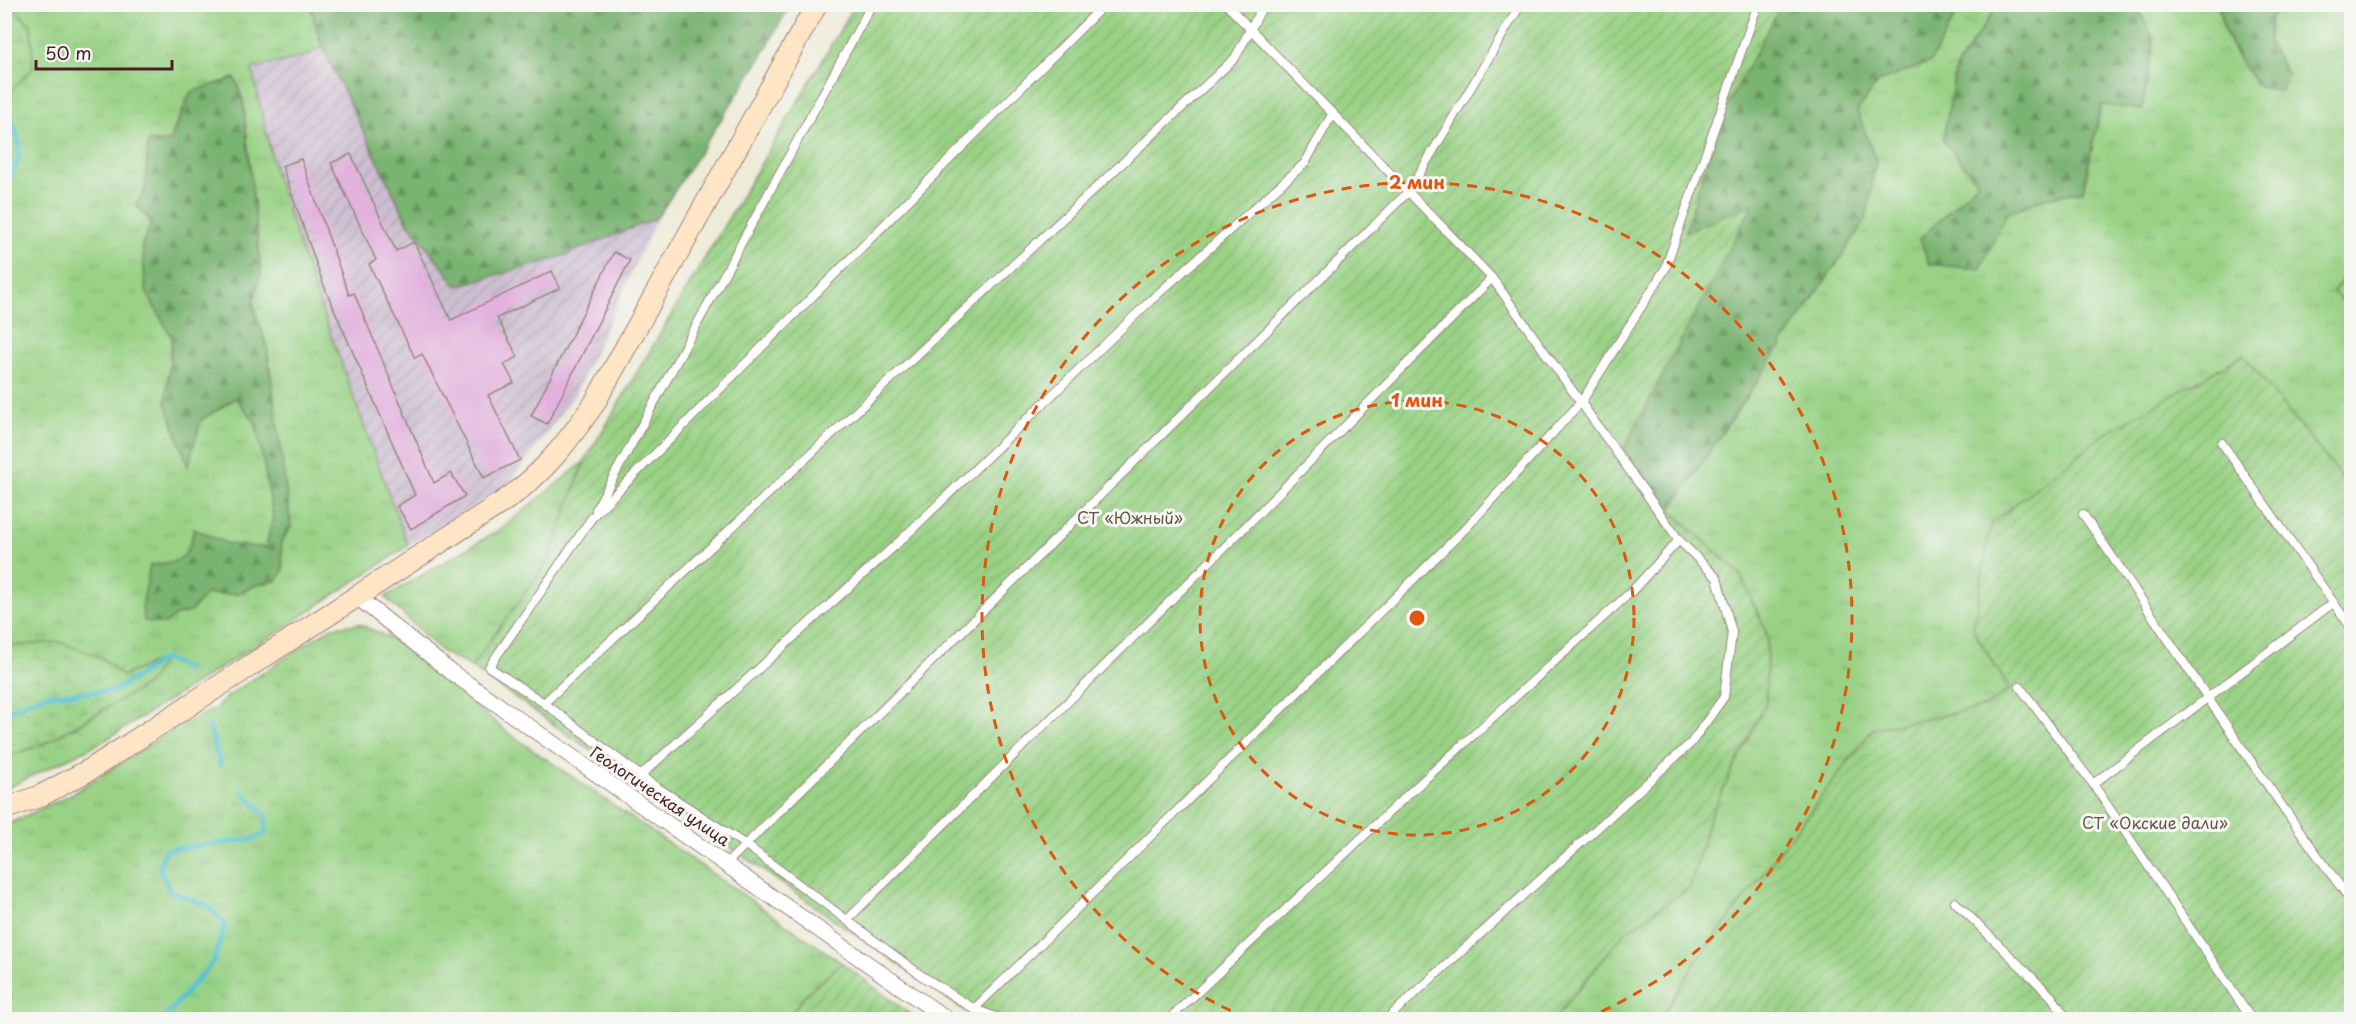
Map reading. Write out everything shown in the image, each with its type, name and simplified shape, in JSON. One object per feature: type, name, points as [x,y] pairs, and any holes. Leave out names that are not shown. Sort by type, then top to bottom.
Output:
[{"type":"street","points":[[4,809],[40,796],[91,769],[526,486],[562,451],[599,394],[817,4]]},
{"type":"street","name":"Геологическая улица","points":[[356,596],[451,672],[948,1020]]},
{"type":"lane","points":[[872,4],[593,516],[489,667],[544,703],[640,776],[746,845],[922,976],[974,1009],[1004,1020]]},
{"type":"lane","points":[[593,516],[1105,4]]},
{"type":"lane","points":[[1226,4],[1492,278],[1679,540],[1717,578],[1732,632],[1724,697],[1691,742],[1389,1017],[1382,1020]]},
{"type":"lane","points":[[544,703],[1235,58],[1264,4]]},
{"type":"lane","points":[[726,864],[1409,191],[1521,4]]},
{"type":"lane","points":[[974,1009],[1466,528],[1582,401],[1665,269],[1758,4]]},
{"type":"lane","points":[[640,776],[901,540],[1150,301],[1305,163],[1333,113]]},
{"type":"lane","points":[[848,919],[1246,526],[1492,278]]},
{"type":"lane","points":[[2222,442],[2352,629]]},
{"type":"lane","points":[[2083,514],[2210,697],[2255,768],[2352,902]]},
{"type":"lane","points":[[1168,1020],[1404,798],[1632,591],[1679,540]]},
{"type":"lane","points":[[2093,784],[2332,603]]},
{"type":"lane","points":[[2020,687],[2093,784],[2252,1020]]},
{"type":"lane","points":[[1955,902],[2051,996],[2068,1020]]},
{"type":"shaded area","points":[[322,46],[407,221],[555,259],[657,218],[575,394],[529,457],[505,487],[408,546],[320,305],[276,176],[252,69],[309,55]]},
{"type":"green space","points":[[5,4],[11,5],[31,26],[33,68],[5,97]]},
{"type":"green space","points":[[310,4],[790,5],[759,61],[657,218],[555,259],[457,286],[407,221],[322,46]]},
{"type":"green space","points":[[12,5],[310,5],[322,46],[309,55],[252,69],[276,176],[320,305],[408,546],[273,635],[102,742],[5,789],[5,757],[44,744],[87,720],[164,659],[122,676],[101,657],[5,646],[5,97],[33,68],[31,26]],"holes":[[[235,78],[243,101],[261,272],[253,305],[267,347],[291,527],[281,542],[283,570],[277,581],[259,584],[236,594],[206,594],[190,612],[176,615],[176,563],[189,551],[194,529],[228,544],[266,548],[273,516],[256,423],[236,398],[201,420],[188,464],[166,403],[172,338],[146,291],[142,244],[152,223],[136,204],[145,192],[191,92]]]},
{"type":"green space","name":"СТ «Южный»","points":[[855,5],[1781,5],[1720,119],[1685,232],[1753,204],[1623,450],[1670,510],[1740,574],[1767,634],[1766,703],[1710,816],[1690,887],[1624,933],[1554,1019],[977,1019],[471,667],[549,560],[584,462]]},
{"type":"green space","points":[[1781,5],[1961,5],[1930,62],[1878,82],[1857,111],[1876,160],[1866,220],[1670,510],[1623,450],[1752,205],[1685,232],[1720,119]]},
{"type":"green space","points":[[1961,5],[1998,5],[1956,67],[1978,183],[1979,269],[2007,213],[2045,198],[2083,191],[2101,105],[2154,39],[2136,5],[2218,5],[2233,49],[2259,87],[2288,75],[2268,43],[2271,18],[2282,5],[2351,5],[2351,268],[2333,292],[2351,308],[2351,489],[2243,355],[1973,630],[2010,689],[1985,707],[1873,729],[1696,962],[1660,1019],[1554,1020],[1624,933],[1690,887],[1710,816],[1766,703],[1767,634],[1740,574],[1670,510],[1866,220],[1876,160],[1857,111],[1878,82],[1930,62]]},
{"type":"green space","points":[[1998,5],[2136,5],[2154,39],[2142,110],[2101,105],[2083,191],[2045,198],[2007,213],[1980,269],[1929,264],[1920,239],[1978,183],[1943,140],[1956,67]]},
{"type":"green space","points":[[2218,5],[2282,5],[2271,18],[2268,42],[2288,75],[2281,91],[2259,87],[2228,39]]},
{"type":"green space","points":[[235,78],[243,101],[261,272],[253,305],[267,347],[291,527],[281,542],[283,570],[277,581],[259,584],[236,594],[206,594],[190,612],[176,615],[165,624],[144,621],[142,607],[150,565],[169,563],[181,558],[189,548],[194,529],[228,544],[266,548],[273,516],[256,423],[236,398],[201,420],[188,466],[166,403],[172,338],[146,291],[142,244],[152,223],[136,204],[145,192],[148,141],[170,143],[191,92]]},
{"type":"green space","points":[[2351,268],[2351,308],[2333,292]]},
{"type":"green space","name":"СТ «Окские дали»","points":[[2243,355],[2351,489],[2351,1019],[1660,1020],[1696,962],[1873,729],[1985,707],[2010,689],[1973,630],[1991,523],[2106,433]]},
{"type":"green space","points":[[584,462],[549,560],[471,667],[442,652],[385,597],[501,529]]},
{"type":"green space","points":[[359,624],[394,640],[507,732],[842,963],[805,995],[787,1019],[5,1019],[4,826],[70,795],[183,724],[215,709],[228,696],[332,627]]},
{"type":"green space","points":[[59,642],[101,657],[122,676],[165,658],[148,684],[44,744],[5,757],[5,646]]},
{"type":"green space","points":[[842,963],[917,1019],[787,1019],[805,995]]},
{"type":"building","points":[[351,154],[396,251],[414,242],[451,320],[552,271],[560,288],[497,318],[518,357],[504,364],[514,383],[488,395],[520,460],[484,478],[422,354],[415,358],[369,264],[376,260],[331,163]]},
{"type":"building","points":[[301,159],[349,295],[354,293],[434,483],[451,473],[465,496],[411,529],[397,506],[415,495],[324,286],[282,166]]},
{"type":"building","points":[[614,252],[630,260],[547,424],[531,416]]},
{"type":"waterway","points":[[4,100],[19,144],[17,164],[4,186]]},
{"type":"waterway","points":[[4,713],[43,695],[115,691],[165,658],[186,669]]},
{"type":"waterway","points":[[209,725],[220,765]]},
{"type":"waterway","points":[[162,1020],[213,962],[225,924],[206,905],[170,891],[159,868],[165,850],[254,839],[266,833],[266,815],[243,793]]}]
